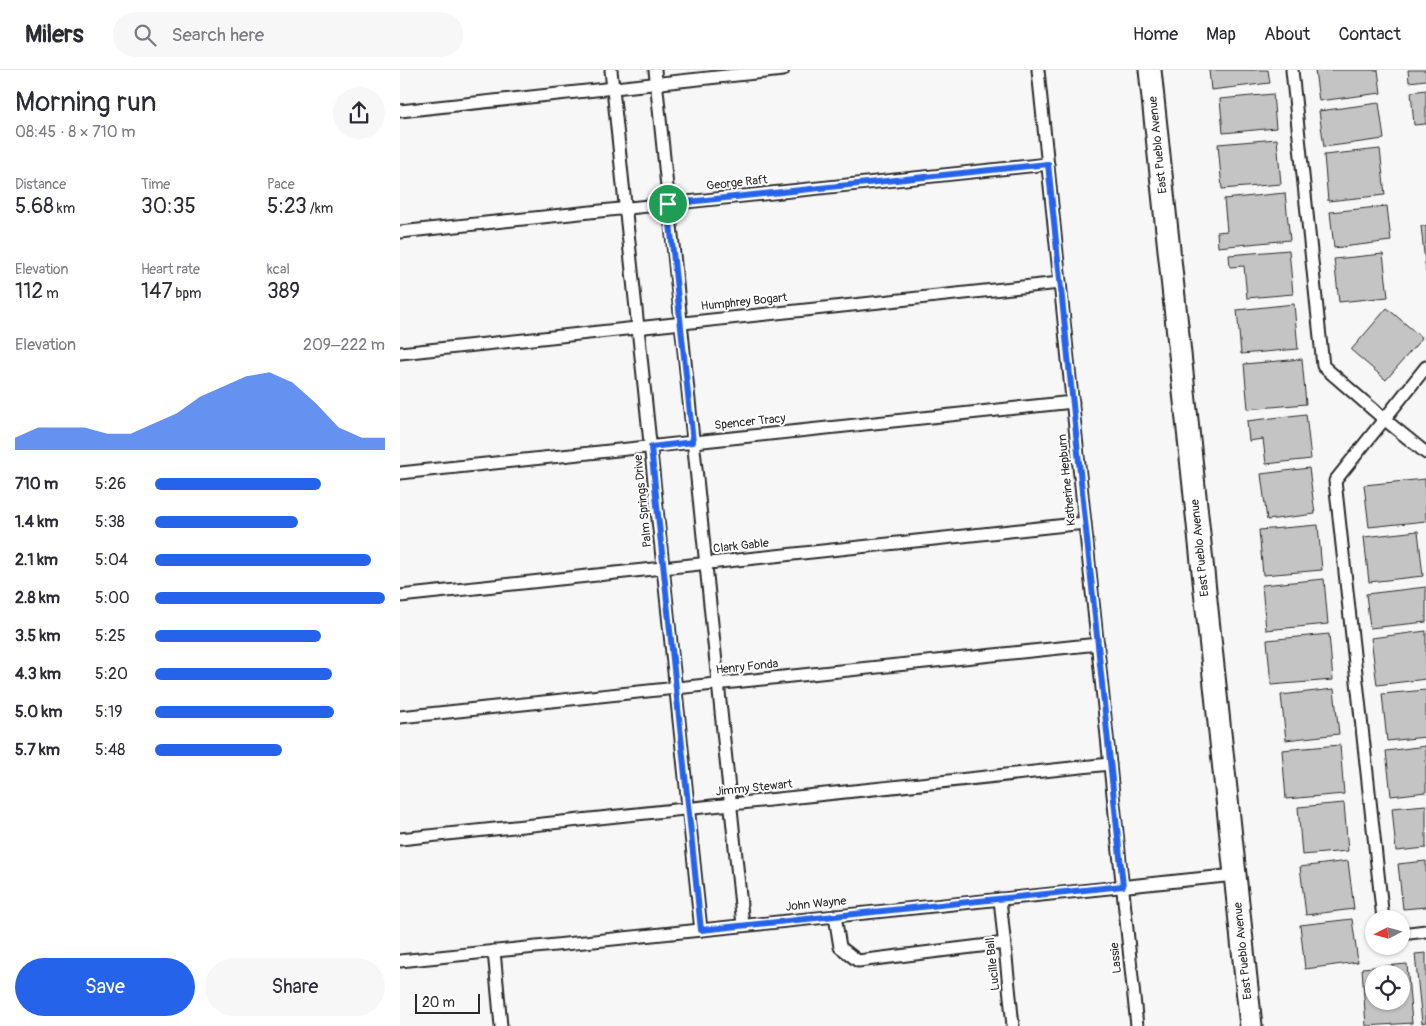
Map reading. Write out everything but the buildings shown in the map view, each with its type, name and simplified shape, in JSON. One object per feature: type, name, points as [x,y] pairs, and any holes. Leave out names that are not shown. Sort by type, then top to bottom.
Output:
[{"type":"street","name":"East Pueblo Avenue","points":[[1150,70],[1251,1026]]},
{"type":"lane","name":"Palm Springs Drive","points":[[612,70],[701,930]]},
{"type":"lane","points":[[655,70],[742,926]]},
{"type":"lane","points":[[400,110],[783,70]]},
{"type":"lane","name":"Katherine Hepburn","points":[[1038,70],[1123,886]]},
{"type":"lane","points":[[1292,70],[1323,366],[1426,453]]},
{"type":"lane","name":"George Raft","points":[[400,232],[1048,164]]},
{"type":"lane","name":"Humphrey Bogart","points":[[400,353],[1060,283]]},
{"type":"lane","points":[[1382,910],[1335,481],[1426,367]]},
{"type":"lane","name":"Spencer Tracy","points":[[400,473],[1073,402]]},
{"type":"lane","name":"Clark Gable","points":[[400,596],[1085,523]]},
{"type":"lane","name":"Henry Fonda","points":[[400,717],[1098,644]]},
{"type":"lane","name":"Jimmy Stewart","points":[[400,839],[1110,764]]},
{"type":"lane","name":"John Wayne","points":[[400,961],[1234,875]]},
{"type":"lane","name":"Lassie","points":[[1123,886],[1138,1026]]},
{"type":"lane","name":"Lucille Ball","points":[[1000,899],[1013,1026]]},
{"type":"lane","points":[[835,916],[840,947],[858,961],[1005,943]]},
{"type":"lane","points":[[1410,933],[1426,931]]},
{"type":"lane","points":[[494,951],[501,1026]]},
{"type":"route","points":[[1048,164],[1123,886],[701,930],[651,447],[693,442],[668,204],[1048,164]]}]
